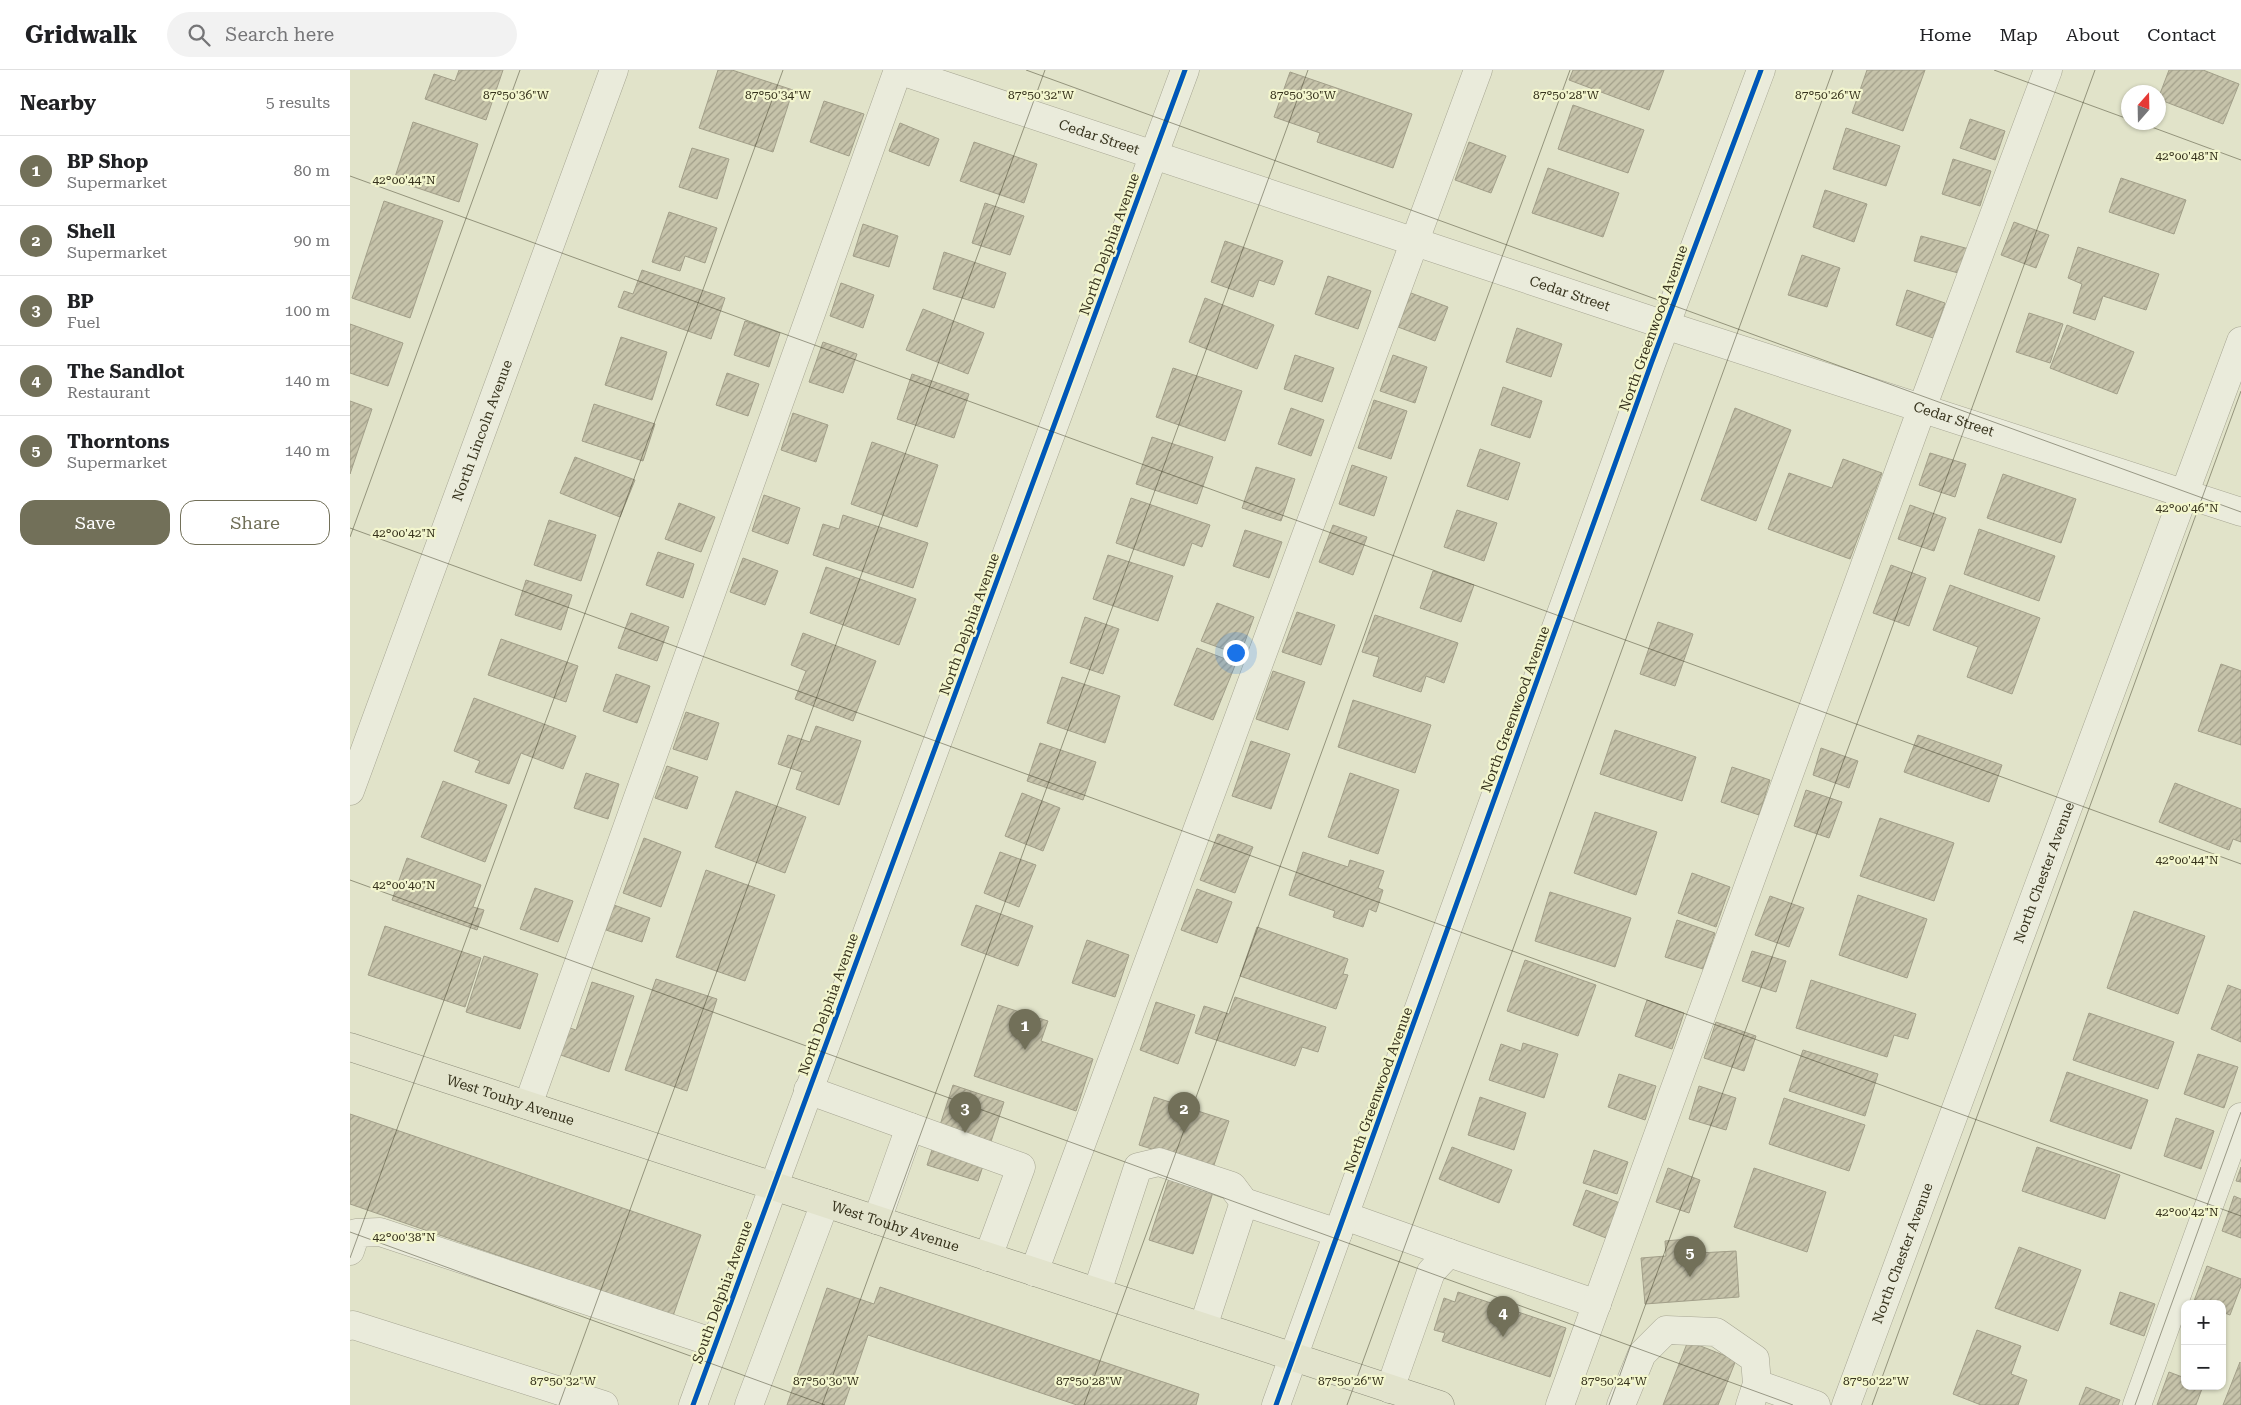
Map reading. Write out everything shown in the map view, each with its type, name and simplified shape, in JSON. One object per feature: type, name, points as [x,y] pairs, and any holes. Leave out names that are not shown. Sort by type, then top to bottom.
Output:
[{"type":"main road","name":"West Touhy Avenue","points":[[350,1046],[1435,1404]]},
{"type":"street","name":"North Lincoln Avenue","points":[[350,791],[614,70]]},
{"type":"street","name":"Cedar Street","points":[[898,70],[1666,325],[2241,512]]},
{"type":"street","points":[[528,1105],[898,70]]},
{"type":"street","name":"North Delphia Avenue","points":[[772,1186],[1185,70]]},
{"type":"street","points":[[1034,1272],[1478,70]]},
{"type":"street","name":"North Greenwood Avenue","points":[[1276,1405],[1666,325],[1761,70]]},
{"type":"street","points":[[1560,1405],[1922,408],[2048,70]]},
{"type":"street","name":"North Chester Avenue","points":[[1846,1405],[2186,494],[2241,341]]},
{"type":"street","points":[[808,1090],[1021,1167],[988,1257]]},
{"type":"street","points":[[2137,1405],[2241,1117]]},
{"type":"street","points":[[878,1220],[910,1127]]},
{"type":"street","points":[[1096,1292],[1138,1167],[1158,1162],[1232,1186],[1244,1202],[1449,1253],[1597,1304]]},
{"type":"street","name":"South Delphia Avenue","points":[[693,1405],[772,1186]]},
{"type":"street","points":[[1203,1327],[1244,1202]]},
{"type":"street","points":[[749,1405],[825,1203]]},
{"type":"street","points":[[350,1251],[356,1233],[380,1232],[715,1343]]},
{"type":"street","points":[[1390,1389],[1431,1272],[1449,1253]]},
{"type":"street","points":[[350,1326],[353,1325],[604,1405]]},
{"type":"street","points":[[1621,1405],[1642,1354],[1666,1330],[1716,1332],[1755,1359],[1753,1395],[1816,1405]]},
{"type":"building","points":[[459,70],[503,70],[486,120],[425,99],[434,74],[455,81]]},
{"type":"building","points":[[718,70],[732,70],[793,90],[773,152],[699,128]]},
{"type":"building","points":[[1573,70],[1664,70],[1649,110],[1569,80]]},
{"type":"building","points":[[1867,70],[1925,70],[1903,131],[1852,113]]},
{"type":"building","points":[[2169,70],[2203,70],[2239,84],[2223,124],[2166,102],[2166,85],[2163,85]]},
{"type":"building","points":[[1290,72],[1412,114],[1393,168],[1317,142],[1320,133],[1274,117]]},
{"type":"building","points":[[824,101],[864,114],[849,156],[810,142]]},
{"type":"building","points":[[1573,105],[1644,130],[1628,173],[1558,149]]},
{"type":"building","points":[[1970,119],[2005,131],[1995,160],[1960,148]]},
{"type":"building","points":[[413,122],[478,144],[459,202],[394,180]]},
{"type":"building","points":[[900,123],[939,139],[929,166],[889,151]]},
{"type":"building","points":[[1846,128],[1900,146],[1886,186],[1833,169]]},
{"type":"building","points":[[974,142],[1037,164],[1024,203],[960,181]]},
{"type":"building","points":[[1469,142],[1506,156],[1491,193],[1455,180]]},
{"type":"building","points":[[692,148],[729,159],[717,199],[679,187]]},
{"type":"building","points":[[1953,159],[1991,171],[1980,206],[1942,194]]},
{"type":"building","points":[[1548,168],[1619,193],[1603,237],[1532,213]]},
{"type":"building","points":[[2121,178],[2186,200],[2174,234],[2109,212]]},
{"type":"building","points":[[1825,190],[1867,204],[1854,242],[1813,227]]},
{"type":"building","points":[[384,201],[443,221],[410,318],[352,298]]},
{"type":"building","points":[[985,203],[1024,216],[1010,255],[972,243]]},
{"type":"building","points":[[669,212],[717,228],[705,263],[685,256],[680,271],[652,262]]},
{"type":"building","points":[[2014,222],[2049,235],[2036,268],[2001,255]]},
{"type":"building","points":[[863,224],[898,236],[889,267],[853,256]]},
{"type":"building","points":[[1921,236],[1969,249],[1962,274],[1914,261]]},
{"type":"building","points":[[1225,241],[1283,261],[1274,285],[1259,280],[1253,297],[1211,282]]},
{"type":"building","points":[[2078,247],[2159,274],[2146,310],[2103,296],[2095,320],[2073,313],[2082,284],[2068,278]]},
{"type":"building","points":[[944,252],[1006,273],[994,308],[933,289]]},
{"type":"building","points":[[1802,255],[1840,268],[1827,307],[1788,295]]},
{"type":"building","points":[[642,270],[725,298],[711,339],[618,307],[624,291],[633,294]]},
{"type":"building","points":[[1328,276],[1371,291],[1358,329],[1315,314]]},
{"type":"building","points":[[841,283],[874,295],[863,328],[830,316]]},
{"type":"building","points":[[1907,290],[1945,303],[1933,338],[1896,325]]},
{"type":"building","points":[[1411,293],[1448,307],[1435,341],[1398,327]]},
{"type":"building","points":[[1205,298],[1274,325],[1257,369],[1189,342]]},
{"type":"building","points":[[923,309],[984,333],[968,374],[906,350]]},
{"type":"building","points":[[2029,313],[2063,324],[2050,363],[2016,352]]},
{"type":"building","points":[[745,321],[780,333],[769,367],[734,355]]},
{"type":"building","points":[[350,324],[403,343],[388,386],[350,373]]},
{"type":"building","points":[[2067,325],[2134,352],[2117,394],[2050,368]]},
{"type":"building","points":[[1517,328],[1562,344],[1551,377],[1506,362]]},
{"type":"building","points":[[621,337],[667,352],[652,400],[605,385]]},
{"type":"building","points":[[823,342],[857,354],[843,393],[809,382]]},
{"type":"building","points":[[1295,355],[1334,368],[1322,402],[1284,389]]},
{"type":"building","points":[[1393,355],[1427,367],[1415,403],[1380,391]]},
{"type":"building","points":[[1173,368],[1242,391],[1225,441],[1156,417]]},
{"type":"building","points":[[727,373],[759,384],[748,416],[716,405]]},
{"type":"building","points":[[912,374],[969,394],[954,438],[897,419]]},
{"type":"building","points":[[1503,387],[1542,401],[1530,438],[1491,425]]},
{"type":"building","points":[[1374,400],[1407,411],[1391,459],[1358,448]]},
{"type":"building","points":[[350,401],[372,409],[350,474]]},
{"type":"building","points":[[594,404],[655,424],[643,461],[582,441]]},
{"type":"building","points":[[1291,408],[1324,420],[1311,456],[1278,444]]},
{"type":"building","points":[[1735,408],[1791,430],[1756,521],[1701,500]]},
{"type":"building","points":[[793,413],[828,425],[816,462],[781,450]]},
{"type":"building","points":[[1152,437],[1213,457],[1197,504],[1136,484]]},
{"type":"building","points":[[872,442],[938,465],[917,527],[851,504]]},
{"type":"building","points":[[1480,449],[1520,463],[1508,500],[1467,486]]},
{"type":"building","points":[[1930,453],[1966,464],[1955,497],[1919,485]]},
{"type":"building","points":[[575,457],[635,480],[620,517],[560,493]]},
{"type":"building","points":[[1843,459],[1882,473],[1850,559],[1768,529],[1789,473],[1832,488]]},
{"type":"building","points":[[1352,465],[1387,477],[1374,516],[1339,504]]},
{"type":"building","points":[[1256,467],[1295,479],[1281,521],[1242,508]]},
{"type":"building","points":[[2003,474],[2076,499],[2061,543],[1987,518]]},
{"type":"building","points":[[764,495],[800,508],[788,544],[752,531]]},
{"type":"building","points":[[1131,498],[1210,525],[1202,547],[1192,543],[1184,566],[1116,543]]},
{"type":"building","points":[[679,503],[715,517],[701,552],[665,539]]},
{"type":"building","points":[[1910,505],[1946,518],[1934,551],[1898,539]]},
{"type":"building","points":[[1457,510],[1497,523],[1484,561],[1444,547]]},
{"type":"building","points":[[843,515],[928,543],[913,588],[813,555],[823,524],[839,529]]},
{"type":"building","points":[[549,520],[596,535],[581,581],[534,565]]},
{"type":"building","points":[[1333,525],[1367,537],[1353,575],[1319,562]]},
{"type":"building","points":[[1979,529],[2055,556],[2039,601],[1964,574]]},
{"type":"building","points":[[1245,530],[1282,542],[1269,578],[1233,566]]},
{"type":"building","points":[[658,552],[694,564],[683,598],[646,585]]},
{"type":"building","points":[[1108,555],[1173,576],[1158,621],[1093,599]]},
{"type":"building","points":[[743,558],[778,571],[765,605],[730,592]]},
{"type":"building","points":[[1891,565],[1926,578],[1909,626],[1873,613]]},
{"type":"building","points":[[826,567],[916,599],[899,645],[810,613]]},
{"type":"building","points":[[1433,571],[1474,585],[1461,622],[1420,608]]},
{"type":"building","points":[[526,580],[572,595],[561,630],[515,615]]},
{"type":"building","points":[[1950,585],[2040,618],[2012,694],[1967,677],[1978,647],[1933,630]]},
{"type":"building","points":[[1217,603],[1254,617],[1240,655],[1201,641]]},
{"type":"building","points":[[1297,612],[1335,625],[1321,665],[1282,652]]},
{"type":"building","points":[[631,613],[669,627],[657,661],[618,648]]},
{"type":"building","points":[[1375,615],[1458,643],[1444,683],[1426,676],[1421,692],[1373,676],[1379,657],[1362,652]]},
{"type":"building","points":[[1085,617],[1119,629],[1103,674],[1070,663]]},
{"type":"building","points":[[1658,622],[1693,634],[1675,686],[1640,674]]},
{"type":"building","points":[[803,633],[876,661],[853,721],[795,699],[806,671],[791,665]]},
{"type":"building","points":[[501,639],[578,666],[566,702],[488,675]]},
{"type":"building","points":[[1197,648],[1236,663],[1213,720],[1174,705]]},
{"type":"building","points":[[2221,664],[2241,671],[2241,745],[2198,731]]},
{"type":"building","points":[[1273,671],[1305,682],[1288,730],[1256,719]]},
{"type":"building","points":[[616,674],[650,686],[637,723],[603,711]]},
{"type":"building","points":[[1062,677],[1120,696],[1105,743],[1047,723]]},
{"type":"building","points":[[474,698],[576,736],[563,769],[521,753],[509,784],[475,772],[480,761],[454,751]]},
{"type":"building","points":[[1353,700],[1431,725],[1415,773],[1338,747]]},
{"type":"building","points":[[686,712],[719,723],[707,760],[673,749]]},
{"type":"building","points":[[816,726],[861,741],[839,805],[796,789],[802,772],[778,764],[788,735],[810,742]]},
{"type":"building","points":[[1615,730],[1696,757],[1682,801],[1600,774]]},
{"type":"building","points":[[1918,735],[2002,765],[1989,802],[1904,772]]},
{"type":"building","points":[[1251,741],[1290,754],[1271,809],[1232,796]]},
{"type":"building","points":[[1040,743],[1096,762],[1083,800],[1027,781]]},
{"type":"building","points":[[1821,748],[1858,761],[1849,788],[1813,775]]},
{"type":"building","points":[[667,766],[698,777],[687,809],[655,798]]},
{"type":"building","points":[[1732,767],[1770,780],[1759,815],[1721,802]]},
{"type":"building","points":[[586,773],[619,784],[608,819],[574,808]]},
{"type":"building","points":[[1350,773],[1399,790],[1378,854],[1328,837]]},
{"type":"building","points":[[443,781],[507,805],[485,862],[421,837]]},
{"type":"building","points":[[2175,783],[2241,809],[2241,842],[2233,839],[2229,850],[2159,822]]},
{"type":"building","points":[[1806,790],[1842,802],[1829,838],[1794,826]]},
{"type":"building","points":[[736,791],[806,817],[785,873],[715,847]]},
{"type":"building","points":[[1022,793],[1060,808],[1043,851],[1005,836]]},
{"type":"building","points":[[1595,812],[1657,832],[1636,895],[1574,873]]},
{"type":"building","points":[[1880,818],[1954,843],[1934,901],[1860,876]]},
{"type":"building","points":[[1218,834],[1253,847],[1235,893],[1200,880]]},
{"type":"building","points":[[644,838],[681,852],[661,907],[623,893]]},
{"type":"building","points":[[1000,852],[1036,865],[1019,907],[984,893]]},
{"type":"building","points":[[1303,852],[1348,867],[1350,860],[1384,871],[1378,888],[1383,890],[1376,912],[1369,909],[1363,927],[1333,917],[1335,911],[1289,895]]},
{"type":"building","points":[[407,858],[481,885],[473,907],[484,910],[477,930],[392,900]]},
{"type":"building","points":[[706,870],[775,895],[745,981],[676,957]]},
{"type":"building","points":[[1692,873],[1730,887],[1716,927],[1678,913]]},
{"type":"building","points":[[535,888],[573,901],[558,942],[520,929]]},
{"type":"building","points":[[1197,889],[1232,902],[1217,943],[1181,930]]},
{"type":"building","points":[[1550,892],[1631,918],[1615,967],[1535,941]]},
{"type":"building","points":[[1858,895],[1927,919],[1907,978],[1839,955]]},
{"type":"building","points":[[1770,896],[1804,908],[1789,947],[1755,935]]},
{"type":"building","points":[[614,905],[650,918],[642,942],[606,930]]},
{"type":"building","points":[[976,905],[1033,926],[1018,966],[961,945]]},
{"type":"building","points":[[2134,911],[2205,936],[2178,1014],[2107,988]]},
{"type":"building","points":[[1677,920],[1715,933],[1703,969],[1665,957]]},
{"type":"building","points":[[385,926],[481,958],[465,1007],[368,975]]},
{"type":"building","points":[[1257,927],[1348,959],[1343,974],[1348,975],[1336,1009],[1240,976]]},
{"type":"building","points":[[1087,940],[1129,955],[1115,997],[1072,983]]},
{"type":"building","points":[[1752,951],[1786,961],[1776,992],[1742,981]]},
{"type":"building","points":[[484,956],[538,974],[520,1029],[466,1012]]},
{"type":"building","points":[[1525,960],[1596,985],[1578,1036],[1507,1011]]},
{"type":"building","points":[[656,979],[717,999],[687,1091],[625,1070]]},
{"type":"building","points":[[1811,980],[1916,1014],[1908,1039],[1894,1035],[1887,1057],[1796,1028]]},
{"type":"building","points":[[592,982],[634,996],[609,1072],[555,1053],[564,1026],[576,1030]]},
{"type":"building","points":[[2228,985],[2241,990],[2241,1042],[2211,1029]]},
{"type":"building","points":[[1235,997],[1326,1027],[1318,1052],[1302,1047],[1295,1066],[1195,1033],[1204,1006],[1229,1014]]},
{"type":"building","points":[[1647,1000],[1684,1013],[1672,1049],[1635,1036]]},
{"type":"building","points":[[1156,1002],[1195,1015],[1178,1064],[1140,1050]]},
{"type":"building","points":[[998,1005],[1048,1021],[1041,1041],[1093,1059],[1076,1111],[974,1076]]},
{"type":"building","points":[[2089,1013],[2174,1042],[2158,1089],[2073,1060]]},
{"type":"building","points":[[1716,1022],[1756,1036],[1744,1071],[1704,1058]]},
{"type":"building","points":[[1523,1043],[1558,1054],[1544,1098],[1489,1080],[1501,1044],[1521,1051]]},
{"type":"building","points":[[1803,1050],[1878,1074],[1865,1116],[1789,1091]]},
{"type":"building","points":[[2198,1054],[2238,1067],[2224,1108],[2184,1094]]},
{"type":"building","points":[[2067,1072],[2148,1100],[2131,1149],[2050,1121]]},
{"type":"building","points":[[1619,1074],[1656,1086],[1645,1120],[1608,1107]]},
{"type":"building","points":[[953,1085],[1004,1102],[978,1181],[927,1165]]},
{"type":"building","points":[[1699,1086],[1736,1098],[1726,1130],[1689,1119]]},
{"type":"building","points":[[1154,1097],[1229,1121],[1213,1168],[1139,1145]]},
{"type":"building","points":[[1480,1097],[1526,1113],[1514,1150],[1468,1135]]},
{"type":"building","points":[[1784,1098],[1865,1125],[1849,1171],[1769,1144]]},
{"type":"building","points":[[350,1114],[701,1235],[673,1316],[350,1204]]},
{"type":"building","points":[[2176,1118],[2214,1131],[2201,1169],[2164,1156]]},
{"type":"building","points":[[1452,1147],[1512,1170],[1499,1203],[1439,1179]]},
{"type":"building","points":[[2037,1147],[2120,1175],[2105,1219],[2022,1191]]},
{"type":"building","points":[[1594,1150],[1628,1162],[1617,1194],[1583,1183]]},
{"type":"building","points":[[2241,1167],[2241,1182],[2236,1181]]},
{"type":"building","points":[[1668,1168],[1700,1180],[1689,1213],[1656,1202]]},
{"type":"building","points":[[1754,1168],[1826,1192],[1807,1252],[1734,1227]]},
{"type":"building","points":[[1172,1169],[1216,1183],[1193,1254],[1149,1240]]},
{"type":"building","points":[[1586,1190],[1620,1203],[1606,1238],[1573,1225]]},
{"type":"building","points":[[2234,1196],[2241,1199],[2241,1238],[2222,1231]]},
{"type":"building","points":[[1698,1238],[1699,1253],[1736,1251],[1739,1297],[1645,1304],[1641,1258],[1666,1256],[1665,1241]]},
{"type":"building","points":[[2019,1247],[2081,1270],[2058,1331],[1995,1308]]},
{"type":"building","points":[[2207,1266],[2241,1279],[2241,1286],[2230,1315],[2226,1314],[2226,1300],[2194,1300]]},
{"type":"building","points":[[880,1287],[1199,1394],[1196,1405],[1077,1405],[868,1335],[844,1405],[787,1405],[827,1288],[874,1304]]},
{"type":"building","points":[[1458,1292],[1566,1328],[1550,1377],[1442,1341],[1445,1333],[1434,1330],[1444,1298],[1455,1302]]},
{"type":"building","points":[[2120,1292],[2155,1304],[2144,1336],[2110,1324]]},
{"type":"building","points":[[1977,1330],[2021,1346],[2011,1374],[2027,1380],[2018,1405],[1981,1405],[1953,1394]]},
{"type":"building","points":[[1688,1341],[1736,1360],[1718,1405],[1663,1405]]},
{"type":"building","points":[[2240,1362],[2241,1405],[2223,1405]]},
{"type":"building","points":[[2169,1372],[2181,1376],[2181,1390],[2202,1390],[2196,1405],[2157,1405]]},
{"type":"building","points":[[2086,1387],[2120,1400],[2118,1405],[2079,1405]]},
{"type":"cycle path","points":[[693,1405],[1185,70]]},
{"type":"cycle path","points":[[1276,1405],[1651,364],[1761,70]]},
{"type":"place","name":"BP Shop","points":[[1025,1050]]},
{"type":"place","name":"BP","points":[[965,1133]]},
{"type":"place","name":"Shell","points":[[1184,1133]]},
{"type":"place","name":"Thorntons","points":[[1690,1277]]},
{"type":"place","name":"The Sandlot","points":[[1503,1337]]}]
